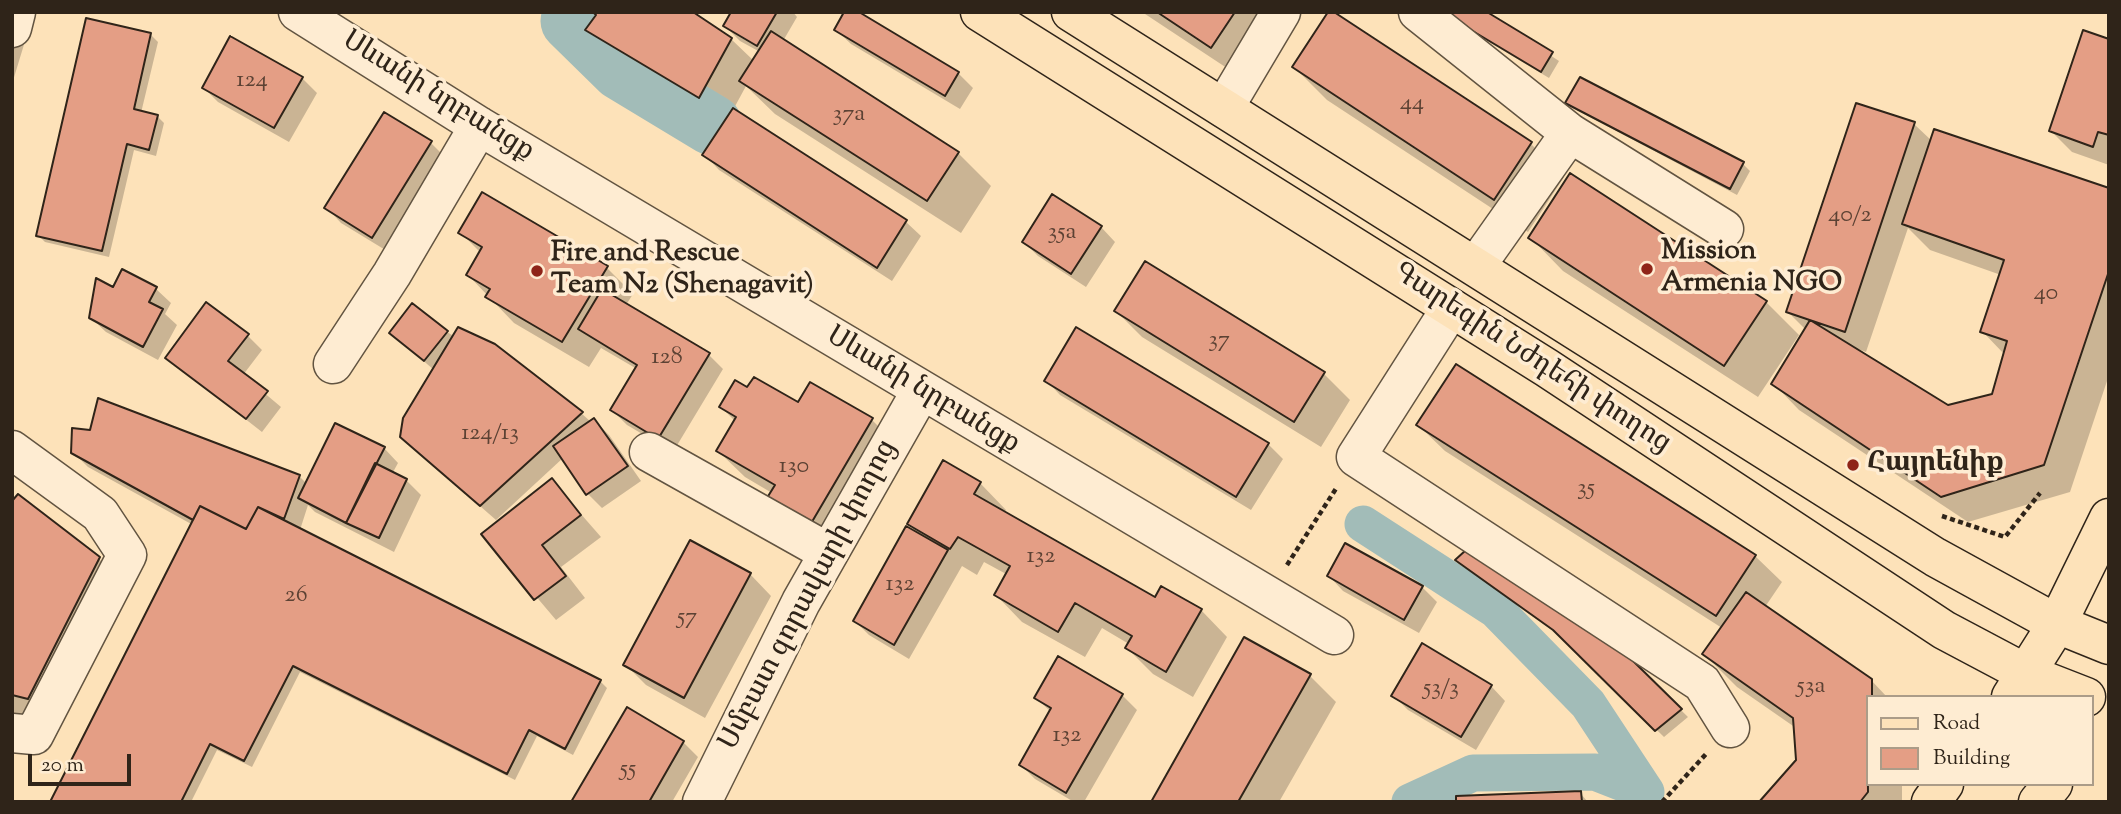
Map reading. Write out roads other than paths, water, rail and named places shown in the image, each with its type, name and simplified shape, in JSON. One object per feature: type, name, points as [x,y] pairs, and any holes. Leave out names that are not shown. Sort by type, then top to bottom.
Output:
[{"type":"main road","name":"Գարեգին Նժդեհի փողոց","points":[[981,12],[1451,308],[1855,569],[2019,685],[2061,695]]},
{"type":"main road","name":"Գարեգին Նժդեհի փողոց","points":[[1071,12],[1935,557],[2057,624],[2109,645]]},
{"type":"main road","points":[[2019,685],[2057,624],[2109,518]]},
{"type":"main road","points":[[1931,802],[1943,786]]},
{"type":"main road","points":[[2038,802],[2051,786]]},
{"type":"street","points":[[12,28],[16,12]]},
{"type":"street","name":"Սևանի նրբանցք","points":[[298,12],[479,126],[920,391],[1334,635]]},
{"type":"street","points":[[1224,108],[1281,12]]},
{"type":"street","points":[[1418,12],[1570,133],[1724,229]]},
{"type":"street","points":[[333,364],[386,284],[479,126]]},
{"type":"street","points":[[1476,266],[1570,133]]},
{"type":"street","points":[[1451,308],[1356,457],[1702,682],[1730,728]]},
{"type":"street","name":"Սմբատ զորավարի փողոց","points":[[702,802],[829,553],[920,391]]},
{"type":"street","points":[[12,450],[100,514],[127,555],[34,735],[12,733]]},
{"type":"street","points":[[649,452],[829,553]]},
{"type":"waterway","points":[[571,21],[621,70],[712,125]]},
{"type":"waterway","points":[[1363,524],[1496,610],[1588,704],[1646,792]]},
{"type":"waterway","points":[[1410,802],[1473,773],[1595,772],[1646,792]]},
{"type":"place","name":"Mission Armenia NGO","points":[[1647,269]]},
{"type":"place","name":"Fire and Rescue Team N2 (Shenagavit)","points":[[537,271]]},
{"type":"place","name":"Հայրենիք","points":[[1853,465]]}]
